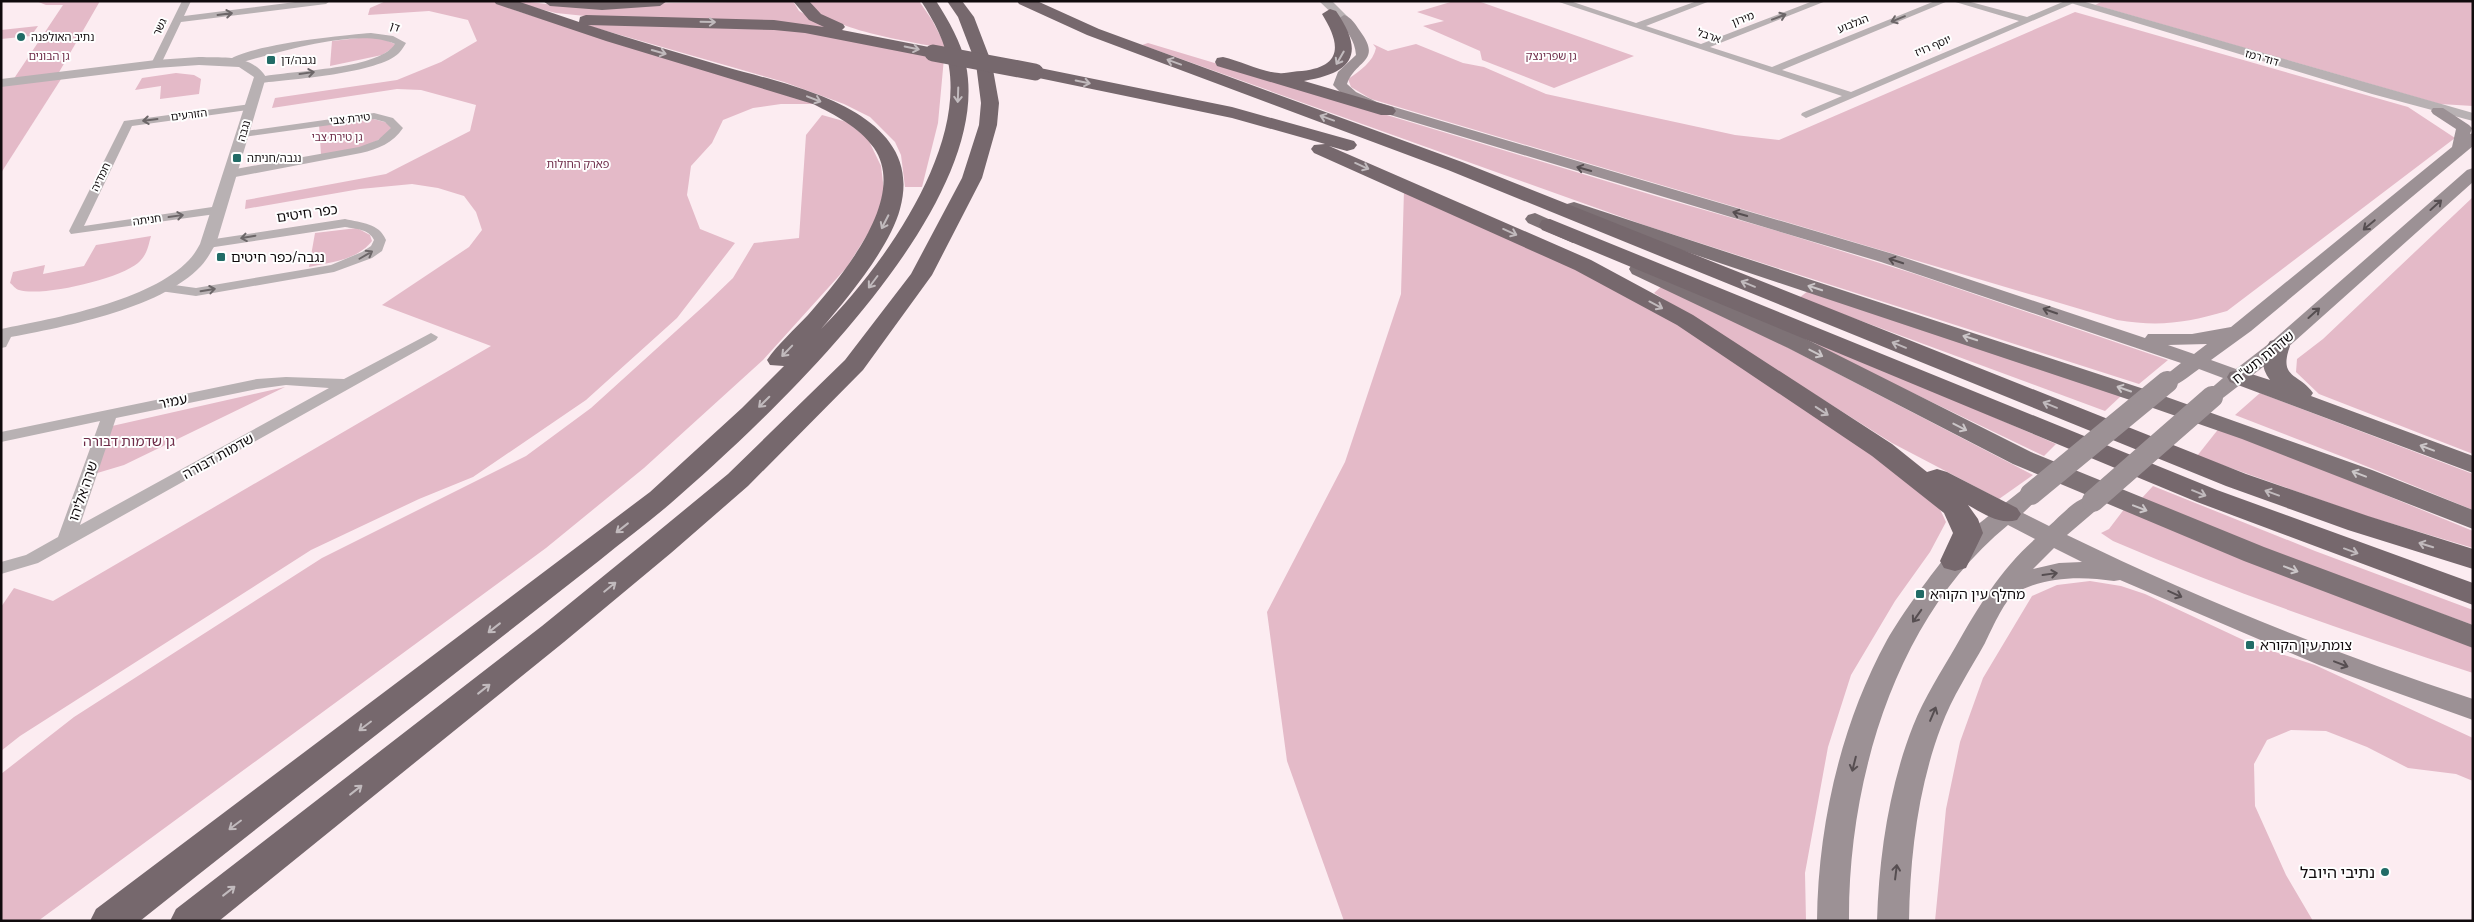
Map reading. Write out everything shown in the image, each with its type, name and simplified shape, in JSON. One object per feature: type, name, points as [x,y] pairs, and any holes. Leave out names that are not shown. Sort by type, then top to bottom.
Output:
[{"type":"highway","points":[[500,1],[819,100],[837,108],[868,131],[888,156],[893,196],[888,215],[860,263],[801,337],[753,387],[660,498]]},
{"type":"highway","points":[[550,1],[602,5],[660,1]]},
{"type":"highway","points":[[800,1],[806,10],[827,23],[891,44]]},
{"type":"highway","points":[[110,921],[660,498],[751,414],[838,326],[898,248],[920,214],[947,155],[959,99],[958,67],[951,43],[941,20],[928,1]]},
{"type":"highway","points":[[190,921],[554,634],[660,546],[738,480],[854,365],[921,274],[972,178],[988,125],[990,103],[984,64],[966,18],[954,1]]},
{"type":"highway","points":[[1026,1],[1255,72],[1387,110]]},
{"type":"highway","points":[[1026,1],[1093,32],[1454,166],[1632,228],[2203,415],[2473,520]]},
{"type":"highway","points":[[520,8],[554,16],[605,21],[774,25],[805,28],[1035,72],[1225,110],[1290,126],[1367,152],[1491,200]]},
{"type":"highway","points":[[1255,72],[1273,76],[1301,76],[1320,73],[1336,66],[1344,50],[1344,40],[1331,9]]},
{"type":"highway","points":[[1133,92],[1234,119],[1303,142],[1582,265],[1685,320],[1882,450],[1954,507],[1963,519],[1968,533],[1955,561]]},
{"type":"highway","points":[[1454,166],[2236,480],[2358,524],[2473,559]]},
{"type":"highway","points":[[1526,215],[2207,496],[2473,595]]},
{"type":"highway","points":[[1526,215],[1796,343],[2022,458],[2254,554],[2473,637]]},
{"type":"highway","points":[[2278,346],[2273,357],[2273,365],[2282,380],[2318,402],[2381,430]]},
{"type":"highway","points":[[2239,377],[2473,465]]},
{"type":"highway","points":[[1882,450],[2007,514]]},
{"type":"main road","points":[[1331,9],[1363,45],[1362,59],[1341,78],[1340,85],[1351,96],[1387,110],[1887,258],[2196,360],[2239,377]]},
{"type":"main road","points":[[1833,921],[1833,880],[1843,810],[1861,737],[1881,682],[1900,641],[1955,561],[1979,536],[2076,459],[2167,382],[2244,327],[2466,143],[2464,128],[2453,119],[2438,111]]},
{"type":"main road","name":"שדרות תש\"ח","points":[[1894,921],[1893,901],[1901,834],[1923,737],[1937,704],[2004,590],[2034,553],[2212,397],[2278,346],[2473,172]]},
{"type":"main road","points":[[2071,318],[2137,335],[2175,340],[2207,339],[2244,327]]},
{"type":"main road","points":[[2007,514],[2051,538],[2150,583],[2320,656],[2385,681],[2473,710]]},
{"type":"main road","points":[[2004,590],[2025,579],[2042,574],[2085,570],[2112,572],[2150,583]]},
{"type":"street","name":"גשר","points":[[156,64],[187,1]]},
{"type":"street","points":[[177,20],[326,1]]},
{"type":"street","name":"ארבל","points":[[1560,1],[1849,95]]},
{"type":"street","points":[[1636,26],[1706,1]]},
{"type":"street","name":"מירון","points":[[1701,47],[1822,1]]},
{"type":"street","name":"הגלבוע","points":[[1773,70],[1944,1]]},
{"type":"street","points":[[1956,1],[2026,20]]},
{"type":"street","name":"יוסף רויז","points":[[1806,115],[2066,2]]},
{"type":"street","name":"דוד רמז","points":[[2066,2],[2470,117]]},
{"type":"street","name":"דן","points":[[231,62],[260,52],[348,37],[385,36],[397,38],[401,43],[396,52],[369,64],[259,80]]},
{"type":"street","points":[[1,83],[156,64],[231,62],[250,66],[260,77],[259,80]]},
{"type":"street","name":"נגבה","points":[[3,337],[97,312],[160,287],[182,275],[194,264],[205,252],[208,244],[244,134],[259,80]]},
{"type":"street","name":"דוד רמז","points":[[2377,91],[2438,111],[2470,117]]},
{"type":"street","name":"הזורעים","points":[[128,123],[251,107]]},
{"type":"street","name":"טירת צבי","points":[[230,174],[361,150],[379,144],[389,138],[397,128],[389,120],[374,116],[244,134]]},
{"type":"street","name":"חמדיה","points":[[75,231],[128,123]]},
{"type":"street","name":"חניתה","points":[[75,231],[219,210]]},
{"type":"street","name":"כפר חיטים","points":[[160,287],[196,292],[334,268],[367,255],[377,248],[380,240],[377,233],[369,228],[345,223],[309,227],[208,244]]},
{"type":"street","name":"שדמות דבורה","points":[[1,568],[32,558],[66,540],[431,337]]},
{"type":"street","name":"עמיר","points":[[1,438],[257,384],[286,381],[347,384]]},
{"type":"street","name":"שרה אליהו","points":[[66,540],[110,414]]},
{"type":"green space","name":"גן הבונים","points":[[36,1],[100,1],[58,74],[13,80],[63,5],[46,5]]},
{"type":"green space","name":"פארק החולות","points":[[386,1],[494,1],[517,11],[816,104],[781,104],[753,108],[723,120],[712,143],[691,166],[687,195],[700,229],[735,243],[677,318],[586,400],[473,477],[419,499],[311,550],[20,736],[1,751],[1,607],[14,588],[53,601],[491,346],[382,305],[469,247],[482,230],[476,212],[464,196],[438,188],[412,184],[360,189],[245,209],[246,200],[386,174],[470,131],[476,105],[421,90],[397,89],[272,108],[275,98],[397,80],[441,62],[477,41],[468,20],[429,11],[368,15],[370,8]]},
{"type":"green space","points":[[521,1],[555,5],[793,1],[799,11],[830,29],[595,17],[556,13],[516,3]]},
{"type":"green space","points":[[804,1],[919,1],[932,20],[947,49],[850,27],[816,11]]},
{"type":"green space","name":"גן שפרינצק","points":[[1454,1],[1478,1],[1634,56],[1554,88],[1482,60],[1480,51],[1423,26],[1444,21],[1417,12]]},
{"type":"green space","points":[[2103,1],[2473,1],[2473,106],[2440,104],[2095,5]]},
{"type":"green space","points":[[2075,12],[2408,107],[2455,138],[2227,311],[2172,323],[2146,323],[2117,320],[1371,99],[1351,87],[1348,79],[1372,58],[1376,48],[1373,44],[1388,51],[1416,44],[1463,63],[1484,67],[1546,94],[1735,135],[1779,140]]},
{"type":"green space","points":[[575,22],[789,29],[944,58],[938,123],[922,187],[905,187],[901,155],[895,142],[870,117],[844,104],[784,82]]},
{"type":"green space","points":[[38,26],[31,36],[1,39],[1,30]]},
{"type":"green space","points":[[377,36],[397,45],[382,55],[330,66],[332,41]]},
{"type":"green space","points":[[1148,43],[1774,230],[1915,274],[2168,360],[2139,384],[1647,226],[1142,45]]},
{"type":"green space","points":[[176,73],[194,75],[201,79],[199,94],[160,99],[161,86],[135,90],[142,78]]},
{"type":"green space","points":[[63,76],[1,173],[1,85]]},
{"type":"green space","points":[[822,115],[847,122],[868,139],[881,166],[884,191],[877,219],[847,267],[763,360],[644,468],[546,548],[38,921],[1,921],[1,774],[74,717],[322,558],[526,456],[591,408],[733,278],[754,243],[799,238],[806,135]]},
{"type":"green space","name":"גן טירת צבי","points":[[370,118],[388,123],[392,128],[377,140],[360,148],[321,155],[319,124]]},
{"type":"green space","points":[[1404,190],[1571,267],[1669,319],[1772,385],[1937,503],[1946,522],[1930,552],[1895,601],[1851,675],[1828,747],[1805,873],[1806,921],[1344,921],[1287,761],[1267,612],[1345,462],[1401,294]]},
{"type":"green space","points":[[2473,197],[2473,454],[2319,394],[2296,372],[2297,359],[2323,339]]},
{"type":"green space","points":[[357,228],[370,235],[372,241],[366,247],[344,259],[309,267],[315,233]]},
{"type":"green space","points":[[151,236],[147,251],[141,260],[115,275],[80,285],[45,291],[30,292],[19,290],[10,283],[13,272],[45,265],[43,274],[84,266],[96,245]]},
{"type":"green space","points":[[1663,285],[2033,475],[1999,499],[1892,443],[1654,293]]},
{"type":"green space","points":[[1808,291],[2121,396],[2105,411],[1799,298]]},
{"type":"green space","points":[[1823,343],[2056,444],[2044,456],[1813,345]]},
{"type":"green space","name":"גן שדמות דבורה","points":[[285,387],[124,465],[94,474],[112,426]]},
{"type":"green space","points":[[2260,393],[2473,474],[2473,510],[2235,415]]},
{"type":"green space","points":[[2220,427],[2473,531],[2473,548],[2363,515],[2197,456]]},
{"type":"green space","points":[[2153,486],[2315,551],[2473,610],[2473,625],[2315,568],[2141,499]]},
{"type":"green space","points":[[2125,508],[2473,645],[2473,673],[2382,643],[2202,578],[2113,541],[2101,533],[2109,529]]},
{"type":"green space","points":[[2090,581],[2121,586],[2145,594],[2254,645],[2315,665],[2473,738],[2473,781],[2456,774],[2408,768],[2367,747],[2326,731],[2291,730],[2267,740],[2254,764],[2255,806],[2286,875],[2313,921],[1935,921],[1946,809],[1960,742],[1983,678],[2032,596],[2057,585]]},
{"type":"place","name":"נתיב האולפנה","points":[[21,37]]},
{"type":"place","name":"נגבה/דן","points":[[271,60]]},
{"type":"place","name":"נגבה/חניתה","points":[[237,158]]},
{"type":"place","name":"נגבה/כפר חיטים","points":[[221,257]]},
{"type":"place","name":"מחלף עין הקורא","points":[[1920,594]]},
{"type":"place","name":"צומת עין הקורא","points":[[2250,645]]},
{"type":"place","name":"נתיבי היובל","points":[[2385,872]]}]
